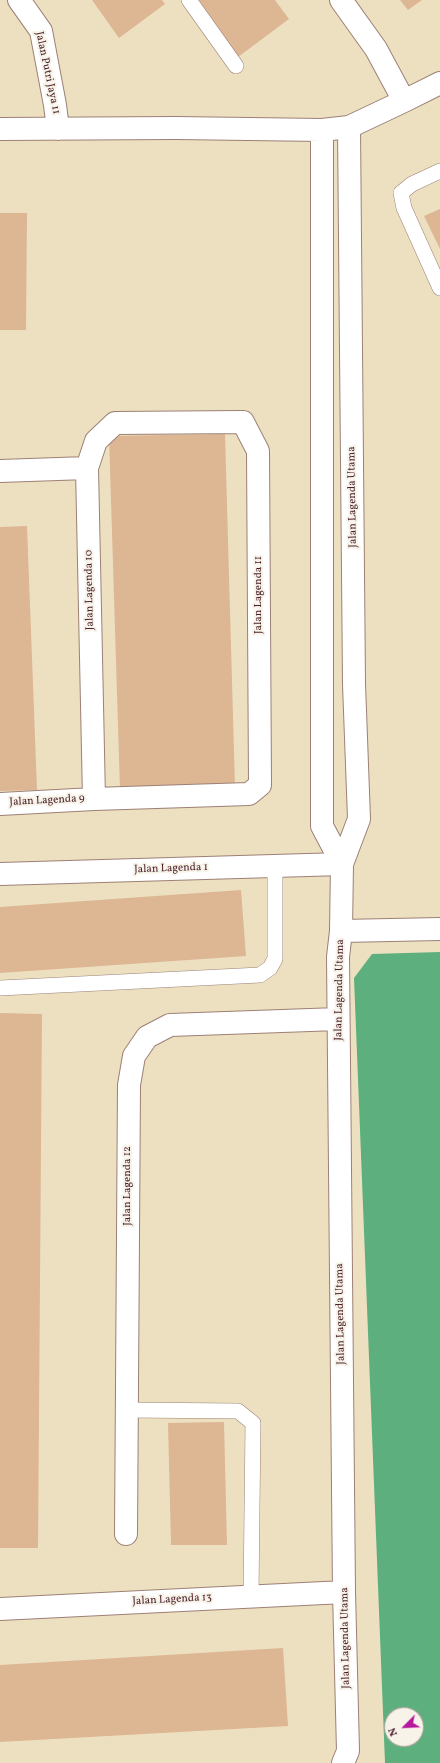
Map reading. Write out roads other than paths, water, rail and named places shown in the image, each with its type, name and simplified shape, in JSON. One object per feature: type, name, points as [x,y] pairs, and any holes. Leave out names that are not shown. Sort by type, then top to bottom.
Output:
[{"type":"street","name":"Jalan Putri Jaya 11","points":[[19,0],[40,31],[55,105],[58,129]]},
{"type":"street","points":[[341,0],[376,49],[404,102]]},
{"type":"street","points":[[0,129],[176,128],[322,130],[349,127],[404,102],[440,83]]},
{"type":"street","name":"Jalan Lagenda Utama","points":[[343,1763],[348,1751],[344,1592],[338,957],[341,931],[342,864],[359,819],[354,684],[349,127]]},
{"type":"street","name":"Jalan Lagenda Utama","points":[[322,130],[322,826],[342,864]]},
{"type":"street","name":"Jalan Lagenda 11","points":[[88,468],[96,441],[115,423],[242,422],[258,451],[260,785],[249,794],[94,799]]},
{"type":"street","points":[[0,471],[88,468]]},
{"type":"street","name":"Jalan Lagenda 10","points":[[88,468],[94,799]]},
{"type":"street","name":"Jalan Lagenda 9","points":[[0,804],[94,799]]},
{"type":"street","name":"Jalan Lagenda 1","points":[[0,874],[342,864]]},
{"type":"street","points":[[341,931],[440,929]]},
{"type":"street","name":"Jalan Lagenda 12","points":[[126,1534],[129,1085],[134,1056],[148,1037],[170,1025],[338,1019]]},
{"type":"street","name":"Jalan Lagenda 13","points":[[0,1609],[344,1592]]},
{"type":"lane","points":[[189,0],[236,66]]},
{"type":"lane","points":[[440,171],[412,184],[401,193],[404,208],[440,288]]},
{"type":"lane","points":[[0,988],[260,975],[270,968],[275,959],[275,866]]},
{"type":"lane","points":[[127,1410],[238,1411],[253,1423],[251,1596]]}]
